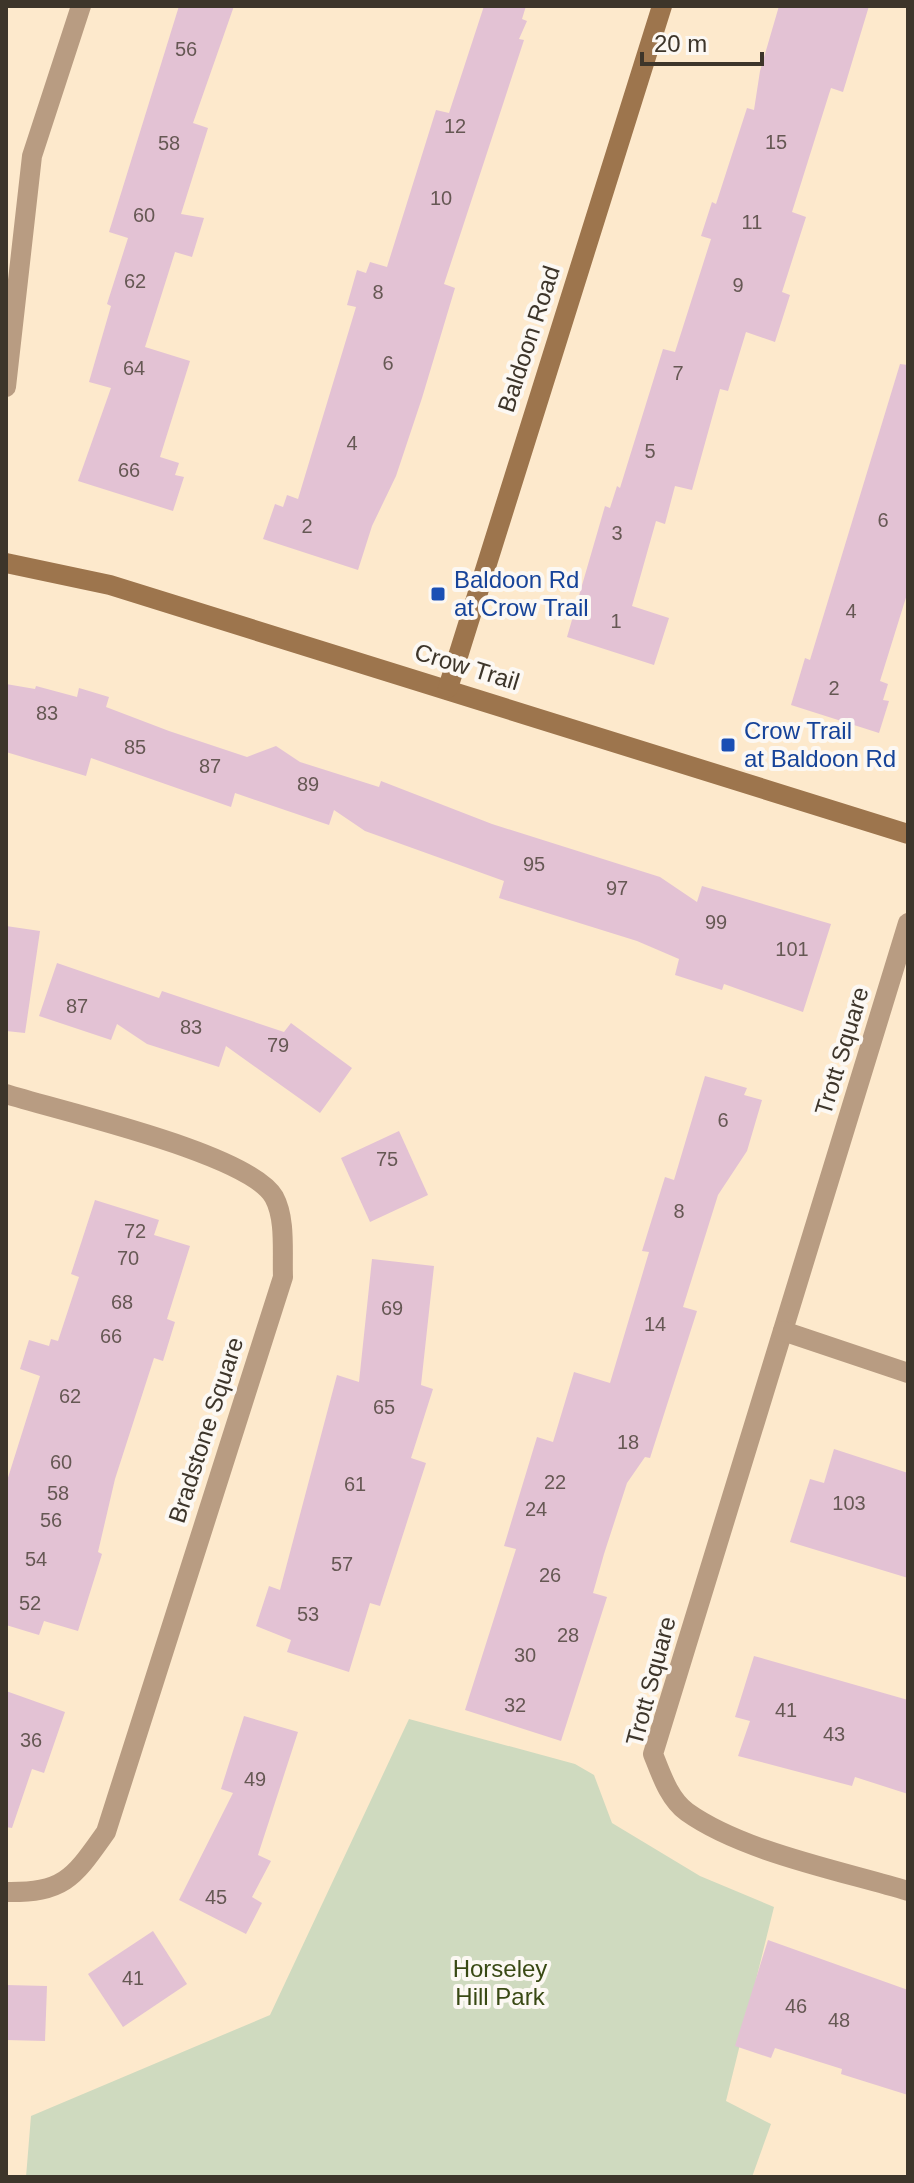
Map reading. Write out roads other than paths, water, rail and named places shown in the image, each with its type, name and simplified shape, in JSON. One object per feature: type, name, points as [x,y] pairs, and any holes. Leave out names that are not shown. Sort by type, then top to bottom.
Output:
[{"type":"street","points":[[6,387],[32,156],[81,6]]},
{"type":"street","name":"Baldoon Road","points":[[448,688],[662,6]]},
{"type":"street","name":"Crow Trail","points":[[6,563],[110,585],[908,834]]},
{"type":"street","name":"Trott Square","points":[[908,923],[653,1754],[664,1784],[685,1811],[738,1839],[908,1891]]},
{"type":"street","name":"Bradstone Square","points":[[6,1094],[210,1156],[261,1184],[274,1197],[281,1227],[283,1277],[106,1832],[77,1874],[40,1892],[6,1892]]},
{"type":"street","points":[[783,1331],[908,1373]]},
{"type":"place","name":"Baldoon Rd at Crow Trail","points":[[438,594]]},
{"type":"place","name":"Crow Trail at Baldoon Rd","points":[[728,745]]},
{"type":"park label","name":"Horseley Hill Park","points":[[500,1983]]}]
